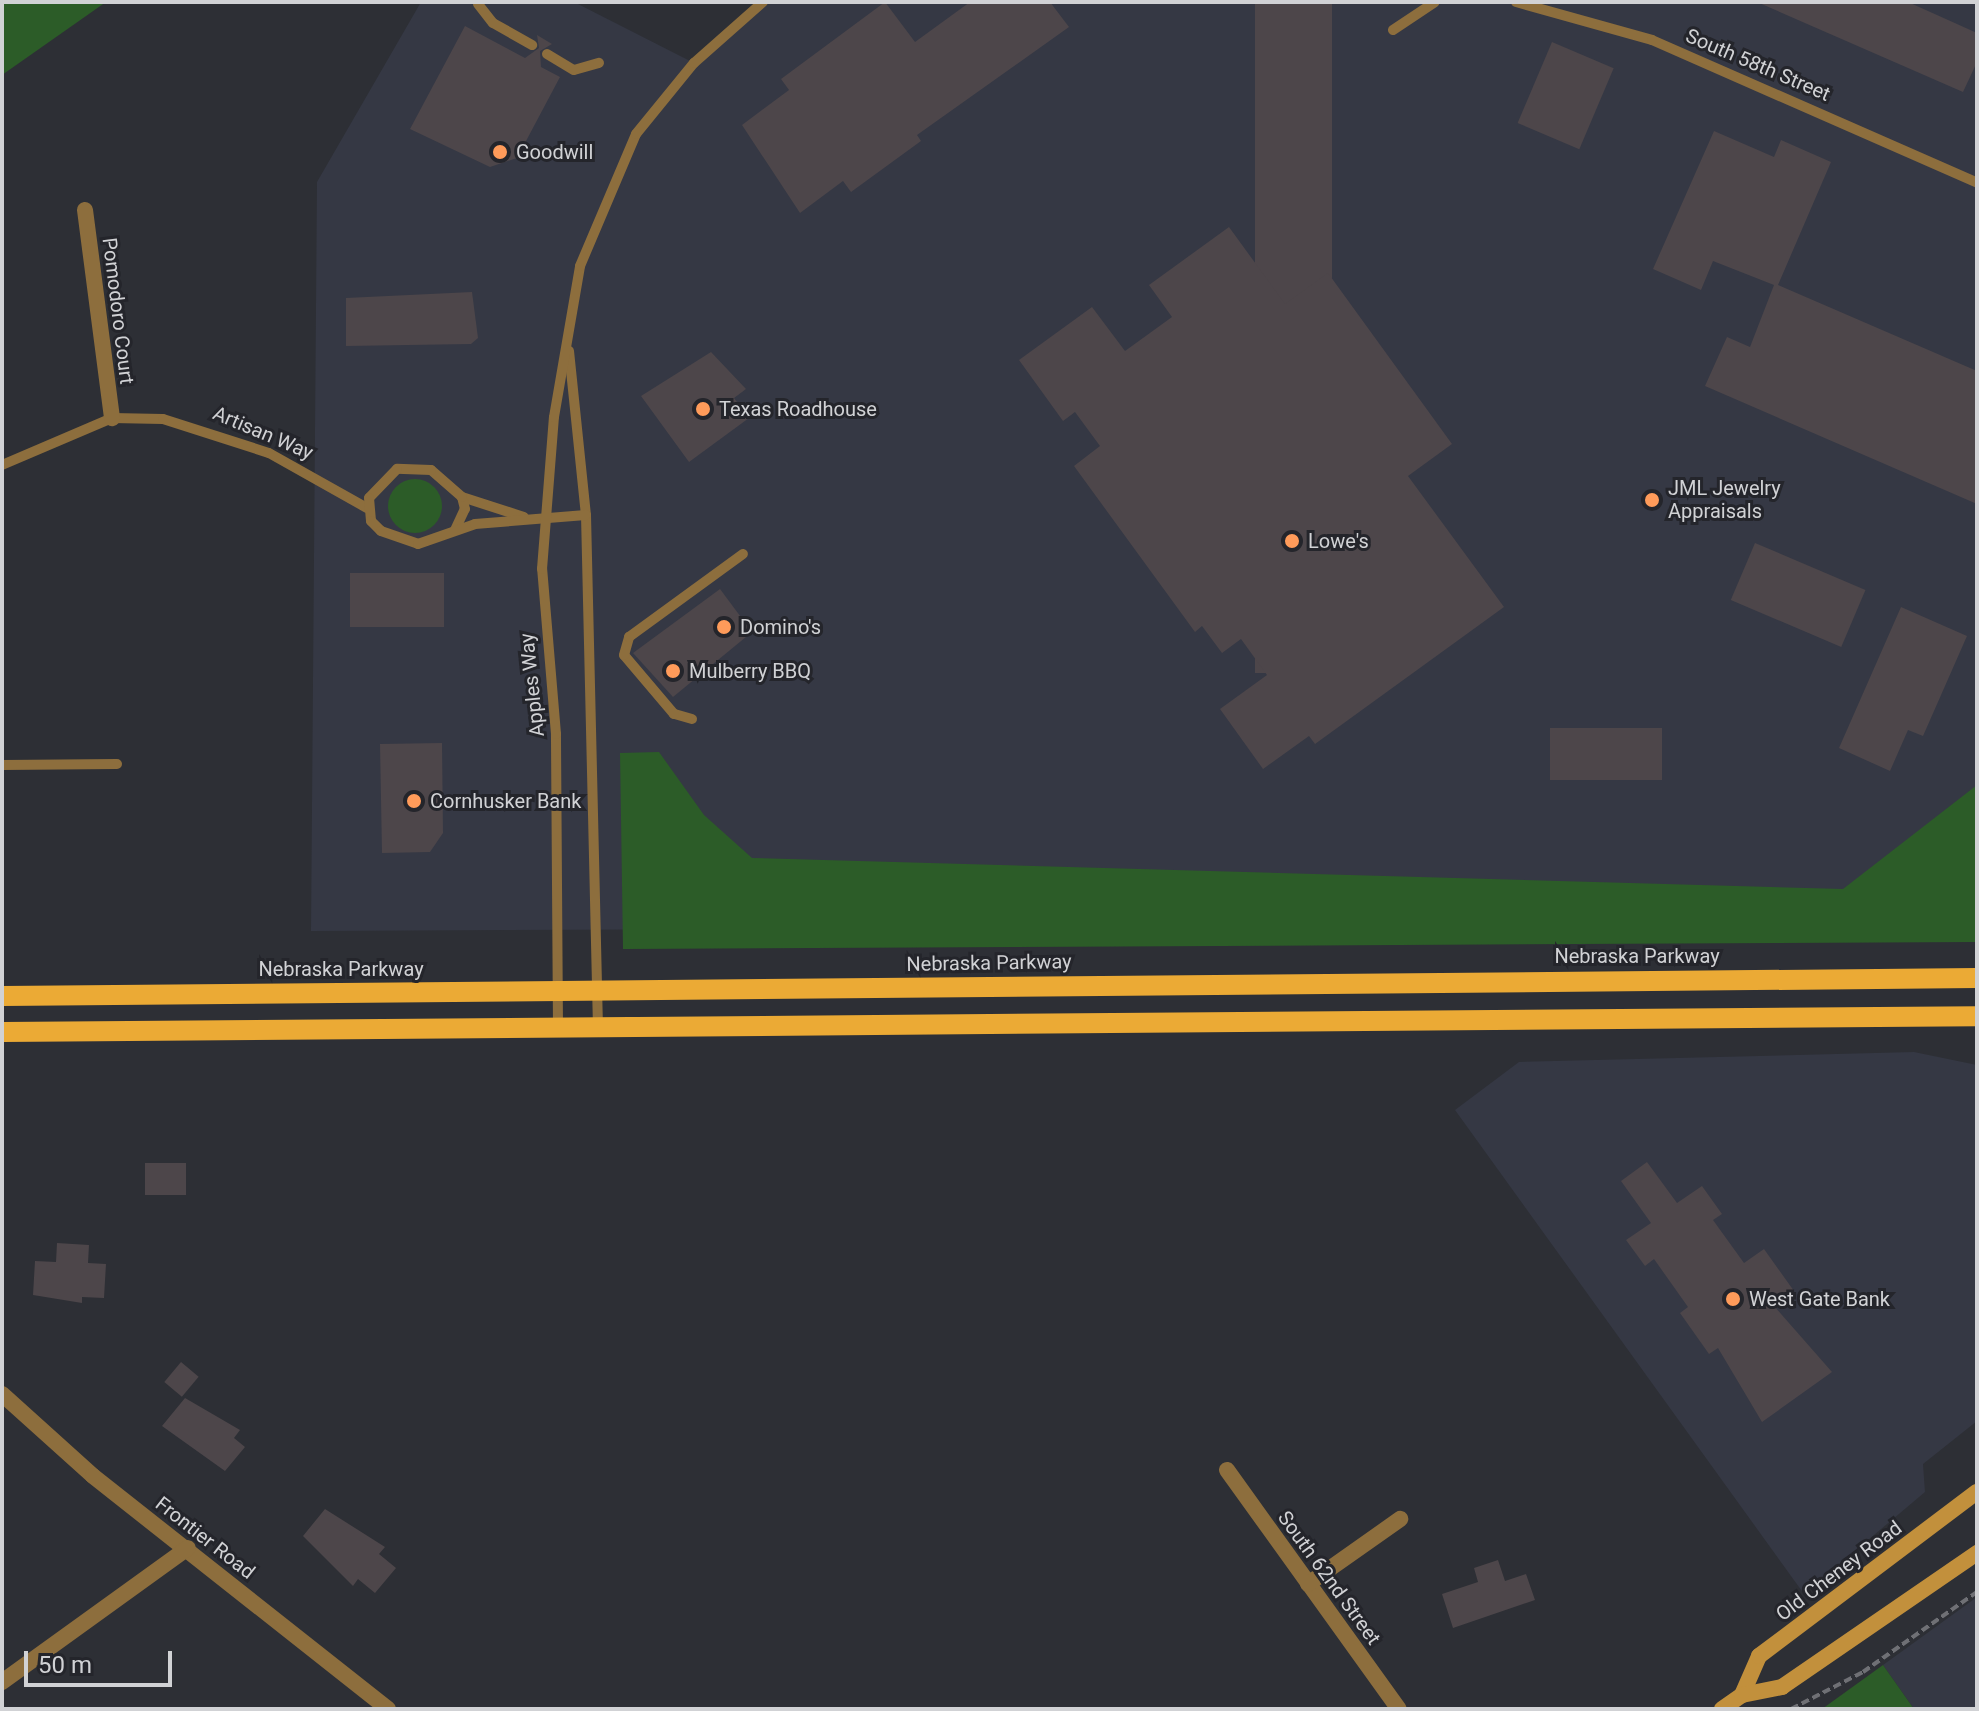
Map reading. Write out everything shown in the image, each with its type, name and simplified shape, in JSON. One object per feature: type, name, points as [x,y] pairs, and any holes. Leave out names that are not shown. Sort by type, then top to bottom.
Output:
[{"type":"main road","name":"Nebraska Parkway","points":[[2,996],[1977,978]]},
{"type":"main road","points":[[2,1032],[1977,1016]]},
{"type":"main road","name":"Old Cheney Road","points":[[1742,1695],[1759,1656],[1977,1493]]},
{"type":"main road","points":[[1722,1709],[1742,1695],[1782,1687],[1977,1553]]},
{"type":"street","name":"Pomodoro Court","points":[[85,210],[112,418]]},
{"type":"street","name":"Frontier Road","points":[[2,1394],[93,1476],[388,1709]]},
{"type":"street","name":"South 62nd Street","points":[[1227,1470],[1399,1709]]},
{"type":"street","points":[[1308,1584],[1400,1519]]},
{"type":"street","points":[[2,1682],[188,1548]]},
{"type":"lane","name":"Apples Way","points":[[558,1027],[556,734],[542,569],[568,341],[589,232],[636,134],[700,57],[763,2]]},
{"type":"lane","points":[[1393,30],[1435,2]]},
{"type":"lane","name":"South 58th Street","points":[[1516,2],[1652,40],[1977,183]]},
{"type":"lane","points":[[478,4],[493,23],[532,45]]},
{"type":"lane","points":[[547,54],[574,70],[599,63]]},
{"type":"lane","name":"Apples Way","points":[[568,341],[586,515],[598,1027]]},
{"type":"lane","name":"Artisan Way","points":[[2,465],[112,418],[188,422],[315,474],[367,508]]},
{"type":"lane","points":[[524,517],[462,497],[442,474],[407,467],[380,481],[367,508],[381,531],[405,542],[431,542],[455,530],[524,517],[586,515]]},
{"type":"lane","points":[[455,530],[462,497]]},
{"type":"lane","points":[[692,719],[674,714],[624,655],[629,637],[743,554]]},
{"type":"lane","points":[[2,765],[117,764]]},
{"type":"path","points":[[1791,1709],[1863,1672],[1977,1592]]},
{"type":"shaded area","points":[[421,2],[574,2],[694,63],[763,2],[1977,2],[1977,797],[1854,891],[1396,926],[311,931],[317,182]]},
{"type":"shaded area","name":"West Gate Bank","points":[[1914,1052],[1977,1065],[1977,1421],[1923,1464],[1925,1492],[1804,1594],[1455,1110],[1519,1062]]},
{"type":"shaded area","points":[[1977,1597],[1977,1709],[1914,1709],[1883,1665]]},
{"type":"green space","points":[[2,2],[106,2],[2,75]]},
{"type":"green space","points":[[415,479],[434,487],[442,506],[434,525],[415,533],[396,525],[388,506],[396,487]]},
{"type":"green space","points":[[659,752],[704,815],[752,858],[1843,889],[1977,785],[1977,942],[623,949],[620,753]]},
{"type":"green space","points":[[1883,1665],[1914,1709],[1822,1709]]},
{"type":"building","points":[[885,2],[915,42],[970,2],[1050,2],[1069,27],[917,135],[921,141],[851,192],[843,181],[800,213],[742,125],[789,90],[781,79]]},
{"type":"building","points":[[1255,2],[1332,2],[1332,673],[1255,673]]},
{"type":"building","points":[[1757,2],[1908,2],[1977,33],[1977,62],[1963,92]]},
{"type":"building","points":[[465,26],[525,58],[539,48],[537,35],[552,44],[540,51],[541,67],[560,77],[517,158],[490,167],[410,129]]},
{"type":"building","points":[[1552,42],[1614,68],[1579,149],[1518,123]]},
{"type":"building","points":[[1714,131],[1774,157],[1781,140],[1831,162],[1778,285],[1977,371],[1977,504],[1705,386],[1727,337],[1750,347],[1774,285],[1713,261],[1701,290],[1653,269]]},
{"type":"building","name":"Lowe's","points":[[1229,227],[1285,304],[1328,273],[1452,444],[1408,476],[1504,607],[1315,744],[1309,736],[1263,769],[1220,709],[1267,675],[1241,639],[1222,653],[1202,626],[1195,632],[1074,466],[1100,446],[1075,412],[1063,421],[1019,360],[1092,307],[1125,351],[1172,317],[1149,285]]},
{"type":"building","points":[[472,292],[478,338],[471,344],[346,346],[346,298]]},
{"type":"building","points":[[711,352],[746,389],[734,398],[749,418],[689,462],[641,396]]},
{"type":"building","points":[[1755,543],[1865,590],[1841,647],[1731,600]]},
{"type":"building","points":[[350,573],[444,573],[444,627],[350,627]]},
{"type":"building","points":[[720,589],[752,632],[673,697],[633,653]]},
{"type":"building","points":[[1901,607],[1967,636],[1923,736],[1908,730],[1890,771],[1839,748]]},
{"type":"building","points":[[1550,728],[1662,728],[1662,780],[1550,780]]},
{"type":"building","points":[[442,743],[443,833],[430,852],[382,853],[380,744]]},
{"type":"building","name":"West Gate Bank","points":[[1647,1162],[1677,1203],[1702,1186],[1722,1214],[1713,1220],[1744,1263],[1764,1249],[1794,1291],[1774,1306],[1832,1372],[1762,1422],[1718,1348],[1709,1354],[1680,1313],[1688,1307],[1654,1259],[1645,1266],[1626,1240],[1651,1223],[1621,1181]]},
{"type":"building","points":[[145,1163],[186,1163],[186,1195],[145,1195]]},
{"type":"building","points":[[57,1243],[89,1245],[88,1263],[106,1264],[104,1298],[82,1297],[82,1303],[33,1295],[35,1261],[56,1262]]},
{"type":"building","points":[[181,1362],[199,1377],[182,1397],[164,1382]]},
{"type":"building","points":[[185,1398],[240,1430],[234,1438],[245,1447],[225,1471],[162,1426]]},
{"type":"building","points":[[325,1509],[385,1547],[379,1554],[396,1568],[375,1593],[358,1579],[353,1586],[303,1536]]},
{"type":"building","points":[[1498,1560],[1505,1581],[1526,1574],[1535,1600],[1453,1628],[1442,1594],[1478,1582],[1474,1568]]},
{"type":"place","name":"Goodwill","points":[[500,152]]},
{"type":"place","name":"Texas Roadhouse","points":[[703,409]]},
{"type":"place","name":"JML Jewelry Appraisals","points":[[1652,500]]},
{"type":"place","name":"Lowe's","points":[[1292,541]]},
{"type":"place","name":"Domino's","points":[[724,627]]},
{"type":"place","name":"Mulberry BBQ","points":[[673,671]]},
{"type":"place","name":"Cornhusker Bank","points":[[414,801]]},
{"type":"place","name":"West Gate Bank","points":[[1733,1299]]}]
